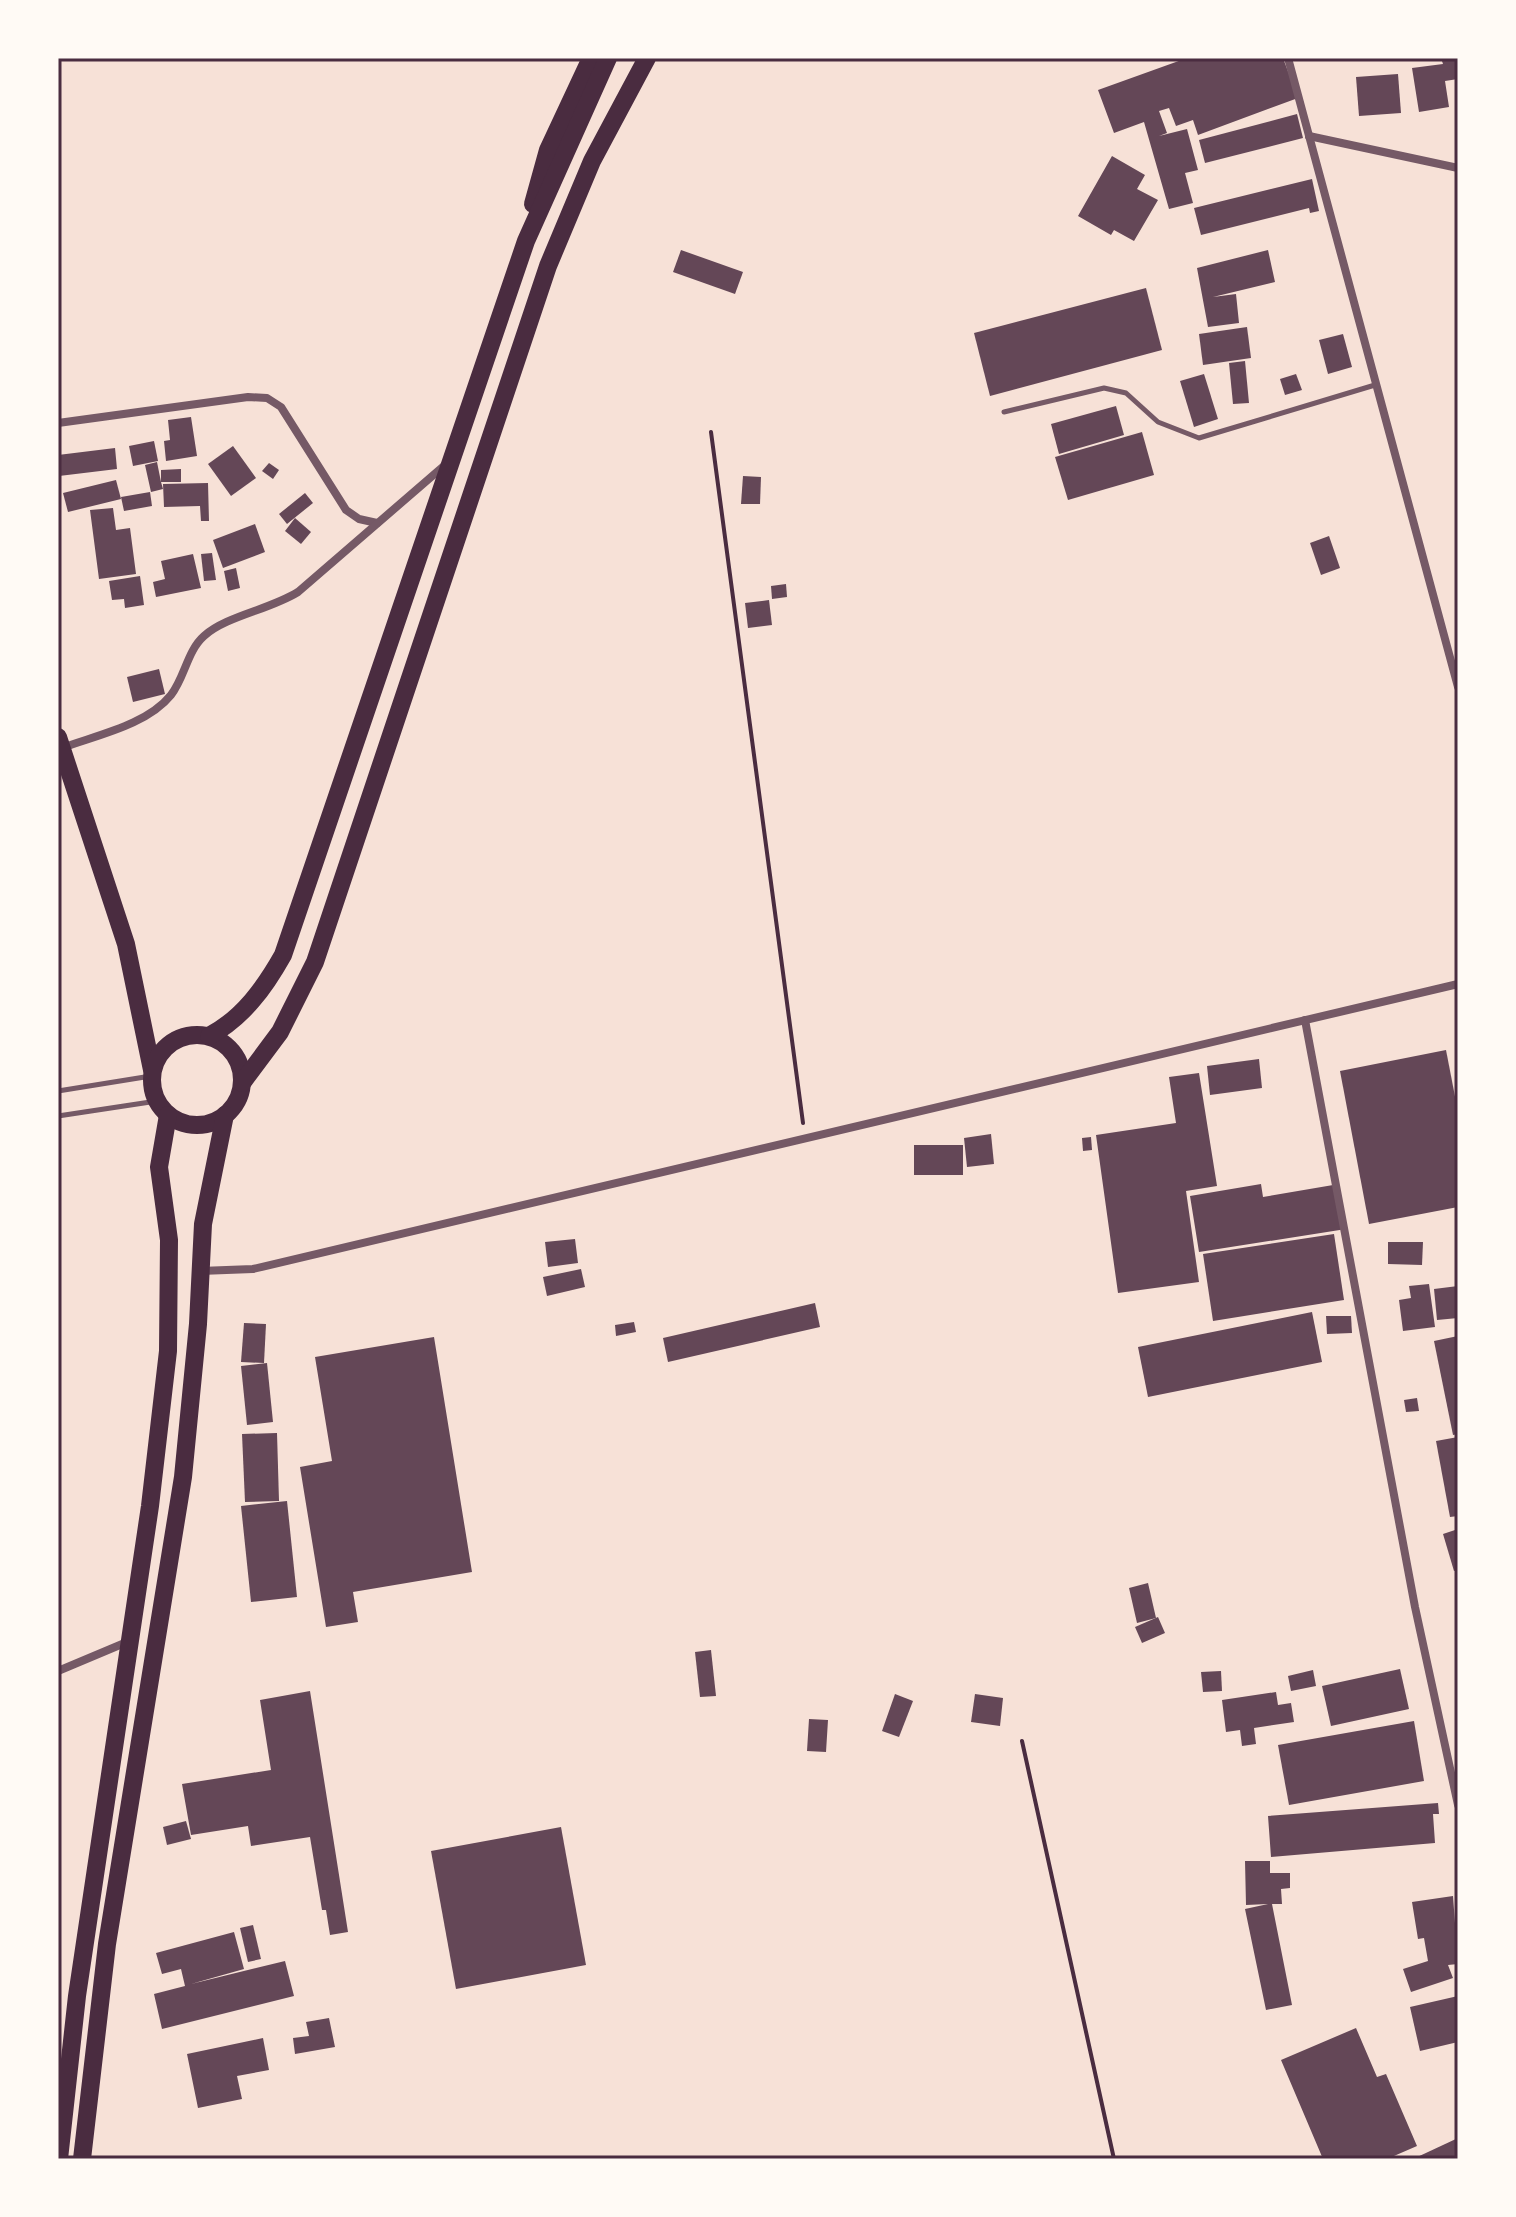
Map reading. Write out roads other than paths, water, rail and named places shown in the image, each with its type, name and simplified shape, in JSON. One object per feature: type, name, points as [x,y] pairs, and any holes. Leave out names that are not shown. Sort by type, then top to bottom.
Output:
[{"type":"highway","points":[[526,241],[540,171],[591,58]]},
{"type":"highway","points":[[152,1073],[164,1049],[174,1041],[185,1036],[209,1036],[223,1029],[260,993],[283,955],[526,241],[608,58]]},
{"type":"highway","points":[[242,1083],[280,1032],[315,962],[548,266],[592,161],[647,58]]},
{"type":"highway","points":[[59,2159],[73,2026],[150,1506],[168,1351],[169,1240],[159,1167],[163,1108],[152,1073],[126,944],[60,742]]},
{"type":"highway","points":[[82,2159],[107,1944],[183,1477],[206,1197],[225,1115],[240,1095],[242,1083],[241,1071],[230,1049],[209,1036]]},
{"type":"highway","points":[[163,1108],[190,1125],[203,1125],[225,1115]]},
{"type":"street","points":[[1288,58],[1458,687]]},
{"type":"street","points":[[1309,136],[1458,168]]},
{"type":"street","points":[[58,423],[248,397],[267,398],[281,407],[346,510],[359,519],[377,523]]},
{"type":"street","points":[[60,742],[149,715],[172,695],[203,637],[230,621],[277,605],[298,592],[452,460]]},
{"type":"street","points":[[199,1271],[253,1269],[1458,984]]},
{"type":"street","points":[[1305,1020],[1412,1591],[1458,1805]]},
{"type":"street","points":[[58,1671],[128,1641]]},
{"type":"lane","points":[[1004,412],[1104,388],[1126,393],[1158,422],[1199,438],[1376,385]]},
{"type":"lane","points":[[58,1091],[152,1073]]},
{"type":"lane","points":[[58,1116],[163,1108]]}]
